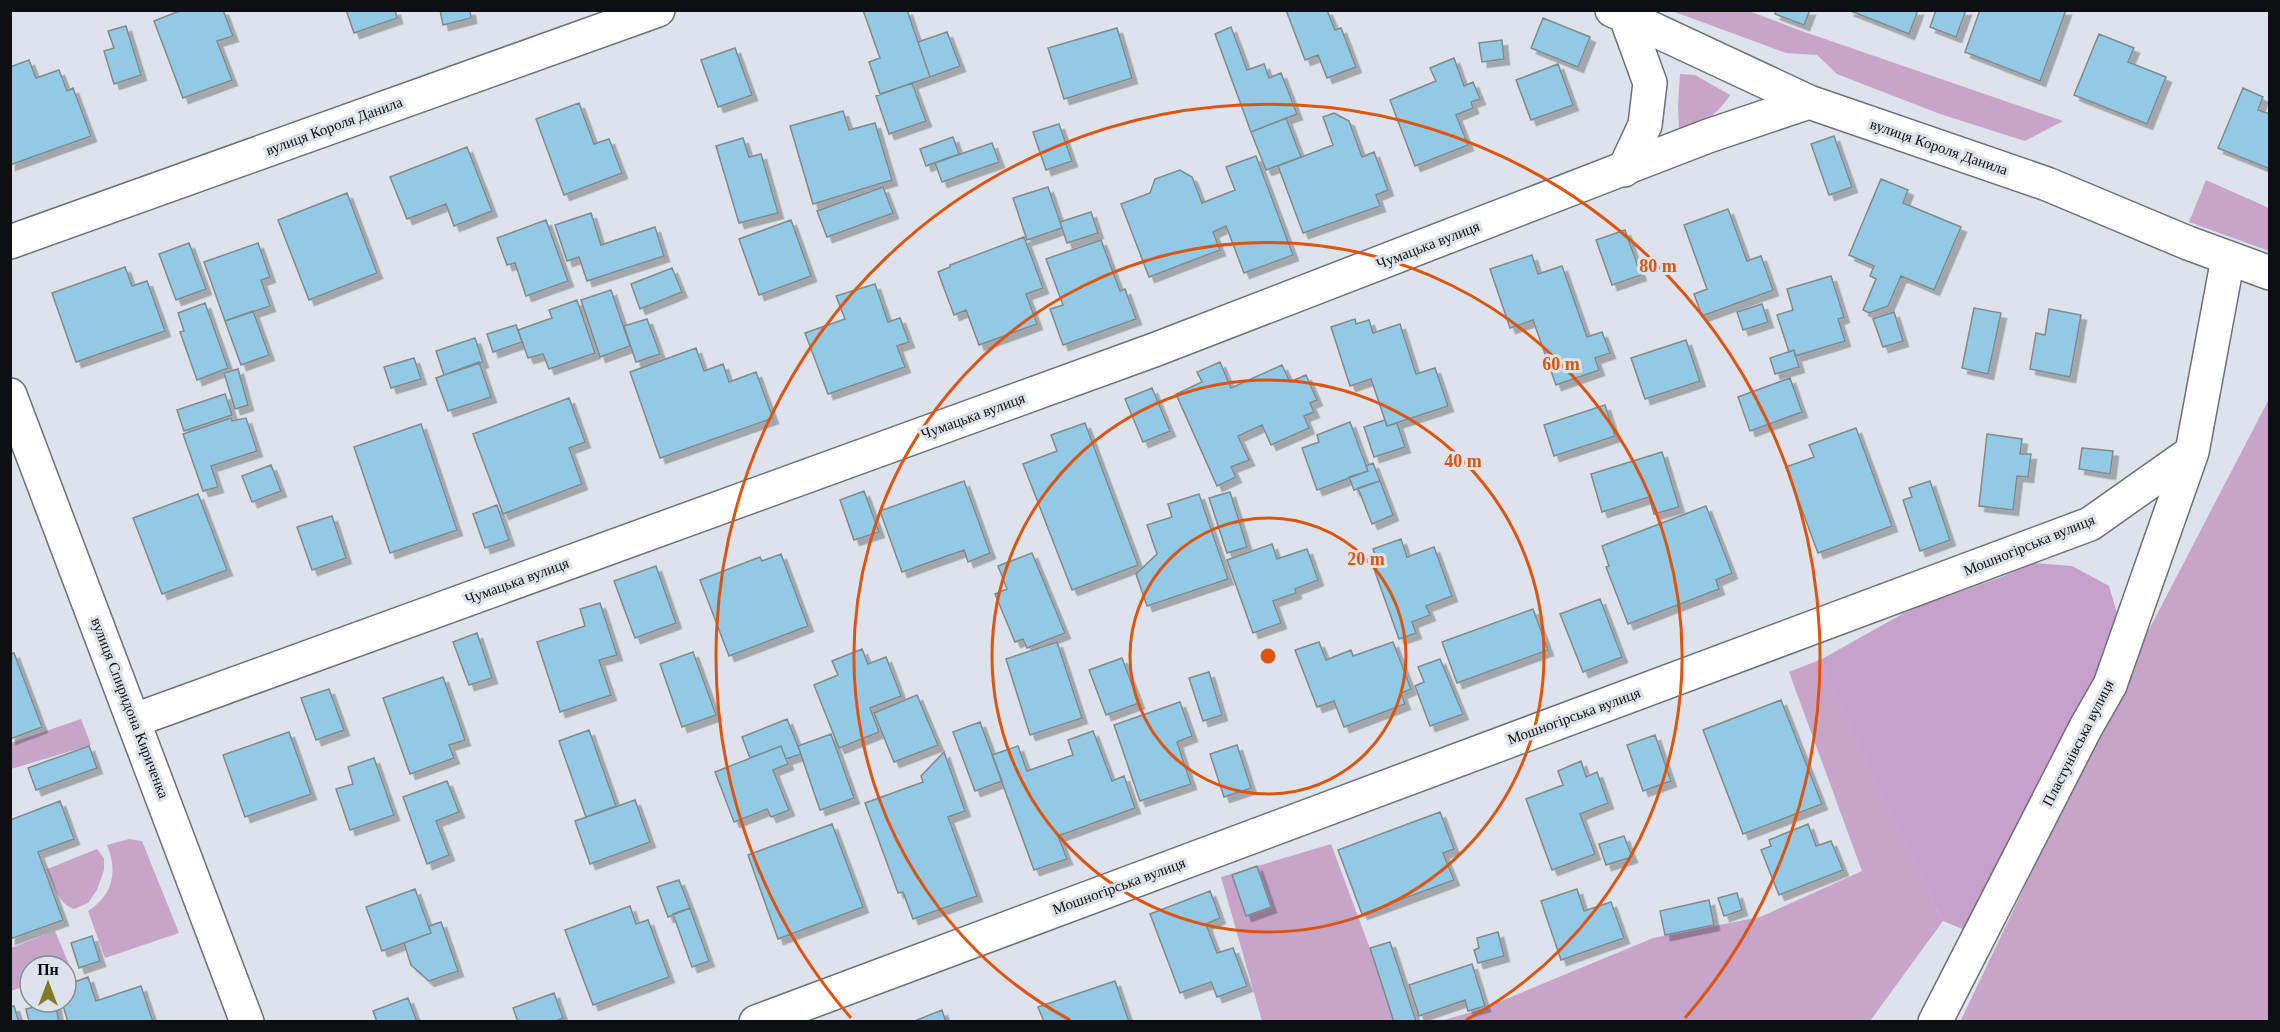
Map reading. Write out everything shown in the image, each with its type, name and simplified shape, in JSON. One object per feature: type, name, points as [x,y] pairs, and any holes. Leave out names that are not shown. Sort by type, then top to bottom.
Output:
[{"type":"street","name":"вулиця Короля Данила","points":[[10,242],[658,10]]},
{"type":"street","name":"вулиця Короля Данила","points":[[1619,14],[1809,102],[2047,184],[2270,273]]},
{"type":"street","points":[[1619,14],[1650,83],[1645,125],[1624,170]]},
{"type":"street","name":"Чумацька вулиця","points":[[135,720],[1154,350],[1708,136],[1809,102]]},
{"type":"street","points":[[2192,452],[2228,258]]},
{"type":"street","name":"вулиця Спиридона Кириченка","points":[[10,395],[248,1022]]},
{"type":"street","name":"Мошногірська вулиця","points":[[756,1022],[2090,524],[2192,452]]},
{"type":"street","name":"Пластунівська вулиця","points":[[1935,1022],[2086,727],[2110,685],[2192,452]]},
{"type":"shaded area","points":[[1672,11],[1749,11],[2063,121],[2025,141],[1940,114],[1837,74],[1817,55],[1786,53]]},
{"type":"shaded area","points":[[1680,74],[1695,75],[1730,95],[1708,119],[1679,134],[1678,105]]},
{"type":"shaded area","points":[[2206,180],[2269,208],[2269,251],[2189,222]]},
{"type":"shaded area","points":[[2269,399],[2269,1021],[1960,1022],[2128,670]]},
{"type":"shaded area","points":[[2034,563],[2072,566],[2109,586],[2117,613],[2114,645],[1967,931],[1943,921],[1822,659],[1911,609]]},
{"type":"shaded area","points":[[1822,659],[1943,921],[1870,1021],[1437,1022],[1482,1009],[1653,938],[1760,917],[1862,871],[1789,672]]},
{"type":"shaded area","points":[[81,719],[91,745],[11,769],[11,743]]},
{"type":"shaded area","points":[[129,839],[142,841],[179,933],[105,958],[88,911],[103,898],[111,882],[112,864],[107,845]]},
{"type":"shaded area","points":[[1331,844],[1397,1021],[1262,1021],[1221,877]]},
{"type":"shaded area","points":[[97,849],[104,858],[104,870],[97,890],[88,903],[74,909],[60,898],[47,869]]},
{"type":"shaded area","points":[[55,931],[65,954],[18,954],[18,988],[11,991],[11,948]]},
{"type":"building","points":[[182,10],[223,10],[233,36],[217,41],[232,80],[183,98],[154,21]]},
{"type":"building","points":[[346,10],[395,10],[397,18],[354,33]]},
{"type":"building","points":[[440,10],[470,10],[471,18],[443,25]]},
{"type":"building","points":[[863,10],[907,10],[930,77],[880,94],[869,62],[880,58]]},
{"type":"building","points":[[1286,10],[1327,10],[1335,30],[1341,28],[1356,67],[1327,78],[1318,55],[1305,60]]},
{"type":"building","points":[[1776,10],[1810,10],[1804,25],[1775,14]]},
{"type":"building","points":[[1848,10],[1918,10],[1909,34]]},
{"type":"building","points":[[1936,10],[1966,10],[1956,37],[1930,27]]},
{"type":"building","points":[[1980,10],[2066,10],[2040,81],[1965,52]]},
{"type":"building","points":[[1543,18],[1590,37],[1578,67],[1531,48]]},
{"type":"building","points":[[126,26],[141,75],[114,84],[104,51],[114,48],[108,31]]},
{"type":"building","points":[[1231,27],[1247,70],[1264,64],[1269,78],[1281,73],[1297,114],[1251,132],[1215,34]]},
{"type":"building","points":[[1117,28],[1132,78],[1064,99],[1048,48]]},
{"type":"building","points":[[947,32],[960,66],[930,77],[918,42]]},
{"type":"building","points":[[2099,34],[2134,48],[2128,62],[2166,77],[2147,124],[2074,95]]},
{"type":"building","points":[[1502,40],[1504,59],[1482,62],[1479,43]]},
{"type":"building","points":[[735,48],[752,95],[718,107],[701,60]]},
{"type":"building","points":[[1454,58],[1464,86],[1473,82],[1480,99],[1471,102],[1473,108],[1456,115],[1468,145],[1415,166],[1390,100],[1436,81],[1430,68]]},
{"type":"building","points":[[29,60],[36,78],[59,70],[67,91],[73,88],[91,136],[10,165],[10,67]]},
{"type":"building","points":[[1558,64],[1573,105],[1531,120],[1516,80]]},
{"type":"building","points":[[912,83],[926,121],[889,134],[876,96]]},
{"type":"building","points":[[2243,88],[2263,97],[2258,110],[2270,114],[2270,169],[2218,148]]},
{"type":"building","points":[[579,103],[594,144],[609,139],[622,173],[564,195],[536,119]]},
{"type":"building","points":[[843,111],[849,130],[875,123],[892,180],[813,204],[790,126]]},
{"type":"building","points":[[1334,113],[1349,121],[1362,157],[1374,152],[1388,190],[1376,195],[1380,206],[1303,233],[1278,166],[1333,145],[1323,117]]},
{"type":"building","points":[[1286,118],[1301,157],[1266,170],[1251,132]]},
{"type":"building","points":[[1059,124],[1072,161],[1046,170],[1033,132]]},
{"type":"building","points":[[1834,136],[1852,187],[1829,195],[1811,144]]},
{"type":"building","points":[[953,137],[959,154],[926,166],[920,149]]},
{"type":"building","points":[[743,138],[749,157],[761,154],[778,213],[739,223],[716,146]]},
{"type":"building","points":[[992,143],[999,162],[942,182],[935,163]]},
{"type":"building","points":[[467,147],[492,211],[454,226],[446,204],[407,219],[390,177]]},
{"type":"building","points":[[1256,156],[1293,255],[1244,273],[1226,226],[1213,232],[1220,250],[1149,277],[1121,204],[1150,193],[1155,179],[1180,170],[1192,177],[1202,203],[1235,190],[1226,167]]},
{"type":"building","points":[[1881,179],[1908,190],[1903,203],[1961,227],[1934,290],[1901,276],[1888,306],[1869,313],[1863,310],[1876,279],[1870,276],[1874,266],[1849,255]]},
{"type":"building","points":[[883,187],[893,213],[827,237],[817,211]]},
{"type":"building","points":[[1048,187],[1062,228],[1027,240],[1013,198]]},
{"type":"building","points":[[347,193],[377,273],[309,300],[278,220]]},
{"type":"building","points":[[1728,209],[1747,261],[1761,256],[1773,290],[1702,316],[1694,294],[1707,289],[1684,225]]},
{"type":"building","points":[[1091,212],[1098,233],[1067,243],[1060,222]]},
{"type":"building","points":[[591,213],[601,245],[655,227],[664,256],[587,281],[579,257],[567,261],[555,225]]},
{"type":"building","points":[[546,220],[568,281],[526,296],[515,263],[507,265],[497,238]]},
{"type":"building","points":[[791,220],[811,276],[759,295],[739,239]]},
{"type":"building","points":[[1625,230],[1641,275],[1612,285],[1596,240]]},
{"type":"building","points":[[1024,237],[1043,288],[1026,294],[1037,324],[979,345],[966,310],[954,315],[938,272],[950,265]]},
{"type":"building","points":[[1101,240],[1120,291],[1125,289],[1136,319],[1063,345],[1050,309],[1063,305],[1046,259]]},
{"type":"building","points":[[189,243],[206,289],[176,300],[159,254]]},
{"type":"building","points":[[258,243],[270,277],[261,280],[270,306],[225,321],[204,262]]},
{"type":"building","points":[[1532,255],[1538,274],[1562,266],[1587,337],[1602,332],[1610,353],[1595,358],[1599,370],[1556,385],[1533,320],[1510,328],[1490,269]]},
{"type":"building","points":[[125,267],[132,286],[147,281],[165,331],[76,362],[52,293]]},
{"type":"building","points":[[672,268],[682,292],[640,309],[631,284]]},
{"type":"building","points":[[1831,276],[1844,317],[1838,319],[1845,341],[1795,356],[1794,350],[1789,352],[1777,315],[1793,310],[1787,289]]},
{"type":"building","points":[[875,284],[888,322],[900,318],[909,342],[897,346],[905,367],[828,394],[805,333],[845,319],[836,296]]},
{"type":"building","points":[[611,290],[630,346],[600,357],[581,300]]},
{"type":"building","points":[[577,300],[595,353],[549,369],[543,354],[528,358],[518,330],[552,318],[549,310]]},
{"type":"building","points":[[205,303],[228,368],[197,380],[180,332],[184,331],[178,313]]},
{"type":"building","points":[[1762,304],[1768,322],[1743,330],[1737,312]]},
{"type":"building","points":[[1974,308],[2001,313],[1988,374],[1962,368]]},
{"type":"building","points":[[2049,309],[2081,315],[2070,377],[2030,369],[2036,333],[2045,335]]},
{"type":"building","points":[[253,311],[269,355],[241,365],[225,321]]},
{"type":"building","points":[[1894,312],[1903,341],[1883,347],[1873,319]]},
{"type":"building","points":[[647,319],[660,354],[636,362],[624,326]]},
{"type":"building","points":[[1355,319],[1356,324],[1369,320],[1373,333],[1400,324],[1416,374],[1435,368],[1448,406],[1387,426],[1371,379],[1350,386],[1331,327]]},
{"type":"building","points":[[516,325],[522,342],[493,352],[487,334]]},
{"type":"building","points":[[475,338],[483,362],[444,375],[436,351]]},
{"type":"building","points":[[1686,340],[1700,381],[1645,399],[1631,358]]},
{"type":"building","points":[[696,348],[704,371],[723,364],[729,382],[756,372],[773,418],[660,458],[630,372]]},
{"type":"building","points":[[1794,350],[1799,367],[1775,374],[1770,358]]},
{"type":"building","points":[[414,358],[421,379],[391,388],[384,367]]},
{"type":"building","points":[[479,362],[491,397],[448,411],[436,378]]},
{"type":"building","points":[[1220,362],[1231,388],[1282,365],[1290,382],[1306,375],[1317,400],[1310,403],[1314,412],[1304,416],[1309,428],[1271,445],[1262,425],[1238,436],[1249,460],[1231,467],[1236,477],[1217,486],[1176,394],[1202,382],[1197,372]]},
{"type":"building","points":[[238,369],[248,405],[235,409],[224,373]]},
{"type":"building","points":[[1790,378],[1802,412],[1750,431],[1738,397]]},
{"type":"building","points":[[1152,388],[1170,431],[1143,442],[1125,399]]},
{"type":"building","points":[[225,394],[232,415],[184,431],[177,410]]},
{"type":"building","points":[[569,398],[585,442],[569,448],[582,484],[503,514],[473,434]]},
{"type":"building","points":[[1605,405],[1615,436],[1554,456],[1544,425]]},
{"type":"building","points":[[231,418],[232,421],[246,418],[257,451],[211,466],[218,487],[203,491],[183,434]]},
{"type":"building","points":[[1385,420],[1387,426],[1397,423],[1405,447],[1374,457],[1364,427]]},
{"type":"building","points":[[1350,422],[1368,471],[1317,490],[1302,448],[1319,442],[1317,435]]},
{"type":"building","points":[[1085,423],[1138,565],[1072,590],[1023,464],[1057,451],[1051,435]]},
{"type":"building","points":[[421,424],[457,530],[390,553],[354,447]]},
{"type":"building","points":[[1856,428],[1892,526],[1818,553],[1786,467],[1814,457],[1809,445]]},
{"type":"building","points":[[1987,434],[2022,439],[2020,454],[2031,454],[2028,477],[2017,476],[2013,510],[1979,506]]},
{"type":"building","points":[[2082,448],[2113,451],[2110,474],[2079,469]]},
{"type":"building","points":[[1662,452],[1679,507],[1654,514],[1649,497],[1602,512],[1591,474]]},
{"type":"building","points":[[1373,463],[1380,481],[1354,490],[1349,477],[1368,471],[1366,466]]},
{"type":"building","points":[[271,465],[281,491],[252,502],[242,476]]},
{"type":"building","points":[[964,481],[990,553],[968,562],[964,550],[902,572],[880,511]]},
{"type":"building","points":[[1380,481],[1393,515],[1372,524],[1358,488]]},
{"type":"building","points":[[1930,481],[1950,540],[1920,551],[1903,500],[1912,497],[1909,488]]},
{"type":"building","points":[[864,491],[879,532],[854,540],[840,500]]},
{"type":"building","points":[[1230,492],[1247,547],[1227,553],[1209,498]]},
{"type":"building","points":[[198,494],[227,570],[162,594],[133,518]]},
{"type":"building","points":[[1199,494],[1228,579],[1147,606],[1136,574],[1157,554],[1147,525],[1172,517],[1168,504]]},
{"type":"building","points":[[497,505],[509,540],[485,548],[473,514]]},
{"type":"building","points":[[1706,506],[1732,573],[1716,580],[1719,589],[1628,624],[1606,567],[1609,566],[1602,546]]},
{"type":"building","points":[[332,516],[346,558],[312,570],[297,527]]},
{"type":"building","points":[[1401,539],[1407,557],[1434,547],[1452,596],[1426,606],[1430,615],[1412,622],[1416,633],[1399,639],[1374,569],[1379,567],[1373,549]]},
{"type":"building","points":[[1272,544],[1277,559],[1307,549],[1318,580],[1295,589],[1296,593],[1273,601],[1281,623],[1253,633],[1227,560]]},
{"type":"building","points":[[1032,553],[1065,633],[1027,648],[1023,639],[1015,642],[995,594],[1007,589],[998,566]]},
{"type":"building","points":[[781,554],[808,626],[729,656],[700,580],[760,557],[762,561]]},
{"type":"building","points":[[656,566],[676,623],[635,638],[614,581]]},
{"type":"building","points":[[1600,599],[1622,657],[1583,672],[1560,614]]},
{"type":"building","points":[[600,603],[617,655],[599,660],[611,695],[560,712],[537,642],[585,626],[580,609]]},
{"type":"building","points":[[1533,609],[1548,650],[1457,683],[1442,642]]},
{"type":"building","points":[[477,633],[492,678],[469,685],[453,642]]},
{"type":"building","points":[[1057,642],[1082,718],[1030,735],[1006,659]]},
{"type":"building","points":[[1319,642],[1326,660],[1351,650],[1353,656],[1393,642],[1411,689],[1401,693],[1405,704],[1344,727],[1334,701],[1317,707],[1295,650]]},
{"type":"building","points":[[862,649],[868,664],[886,657],[901,696],[870,708],[879,732],[839,748],[814,685],[838,675],[832,661]]},
{"type":"building","points":[[693,652],[716,715],[682,727],[660,664]]},
{"type":"building","points":[[14,653],[42,727],[10,739],[10,654]]},
{"type":"building","points":[[1122,658],[1139,703],[1106,715],[1089,670]]},
{"type":"building","points":[[1440,659],[1463,714],[1430,726],[1415,686],[1424,682],[1418,667]]},
{"type":"building","points":[[1209,672],[1222,715],[1203,721],[1189,678]]},
{"type":"building","points":[[443,677],[465,740],[449,745],[454,758],[410,774],[383,698]]},
{"type":"building","points":[[329,689],[344,730],[316,740],[301,698]]},
{"type":"building","points":[[917,695],[938,745],[894,762],[874,713]]},
{"type":"building","points":[[1781,700],[1822,804],[1743,834],[1703,730]]},
{"type":"building","points":[[1180,702],[1192,736],[1177,742],[1191,784],[1140,801],[1114,725]]},
{"type":"building","points":[[787,719],[801,754],[786,759],[781,746],[750,758],[742,737]]},
{"type":"building","points":[[980,722],[1002,781],[975,791],[953,732]]},
{"type":"building","points":[[589,730],[616,806],[586,817],[559,741]]},
{"type":"building","points":[[1093,731],[1112,781],[1124,776],[1135,808],[1058,836],[1067,859],[1034,870],[992,755],[1018,746],[1027,771],[1073,755],[1068,740]]},
{"type":"building","points":[[289,732],[311,794],[245,817],[223,755]]},
{"type":"building","points":[[831,734],[854,798],[820,810],[798,746]]},
{"type":"building","points":[[1655,735],[1671,781],[1643,791],[1627,745]]},
{"type":"building","points":[[1237,745],[1251,788],[1224,797],[1210,754]]},
{"type":"building","points":[[89,746],[97,768],[36,790],[28,768]]},
{"type":"building","points":[[781,746],[788,764],[773,770],[789,810],[771,817],[767,809],[734,822],[715,772]]},
{"type":"building","points":[[944,752],[965,811],[948,817],[977,896],[913,919],[903,892],[898,893],[865,803],[923,782],[921,776]]},
{"type":"building","points":[[374,758],[394,815],[350,830],[336,789],[353,784],[348,767]]},
{"type":"building","points":[[1581,761],[1586,777],[1597,772],[1608,803],[1580,814],[1595,854],[1552,870],[1526,799],[1563,785],[1558,771]]},
{"type":"building","points":[[447,781],[459,812],[436,821],[449,855],[427,864],[403,797]]},
{"type":"building","points":[[635,800],[650,842],[590,864],[575,821]]},
{"type":"building","points":[[60,801],[74,839],[38,852],[63,920],[10,939],[10,820]]},
{"type":"building","points":[[1440,812],[1454,849],[1443,853],[1454,880],[1362,914],[1338,850]]},
{"type":"building","points":[[832,824],[863,907],[778,939],[748,855]]},
{"type":"building","points":[[1808,824],[1816,846],[1831,841],[1843,870],[1779,895],[1761,850],[1771,846],[1769,840]]},
{"type":"building","points":[[1624,836],[1632,857],[1606,865],[1599,844]]},
{"type":"building","points":[[1257,866],[1271,907],[1246,916],[1232,875]]},
{"type":"building","points":[[679,880],[690,908],[668,917],[657,887]]},
{"type":"building","points":[[415,889],[431,933],[382,951],[366,907]]},
{"type":"building","points":[[1577,889],[1584,911],[1611,902],[1624,938],[1561,960],[1541,901]]},
{"type":"building","points":[[1210,891],[1220,918],[1206,924],[1217,953],[1233,948],[1247,986],[1217,997],[1211,982],[1180,993],[1150,914]]},
{"type":"building","points":[[1737,893],[1742,910],[1724,916],[1718,898]]},
{"type":"building","points":[[1709,900],[1714,925],[1665,935],[1660,911]]},
{"type":"building","points":[[630,906],[636,924],[648,920],[669,977],[593,1005],[565,930]]},
{"type":"building","points":[[690,908],[709,961],[692,967],[673,914]]},
{"type":"building","points":[[441,922],[458,971],[429,981],[411,965],[404,943],[431,933],[429,926]]},
{"type":"building","points":[[1498,932],[1504,956],[1478,963],[1474,950],[1479,948],[1477,938]]},
{"type":"building","points":[[92,936],[100,961],[79,968],[78,954],[75,954],[71,943]]},
{"type":"building","points":[[1390,942],[1416,1021],[1414,1022],[1394,1022],[1370,948]]},
{"type":"building","points":[[1472,964],[1485,1006],[1468,1011],[1465,1000],[1419,1016],[1409,985]]},
{"type":"building","points":[[88,977],[96,1001],[141,986],[153,1022],[68,1022],[66,1014],[78,1014],[78,981]]},
{"type":"building","points":[[1115,981],[1129,1022],[1044,1022],[1038,1007]]},
{"type":"building","points":[[554,993],[563,1018],[554,1022],[518,1022],[513,1008]]},
{"type":"building","points":[[408,998],[417,1022],[377,1022],[373,1011]]},
{"type":"building","points":[[14,1006],[19,1022],[10,1022],[10,1007]]},
{"type":"building","points":[[942,1010],[946,1022],[912,1022]]},
{"type":"building","points":[[27,1014],[57,1014],[59,1022],[29,1022]]}]
